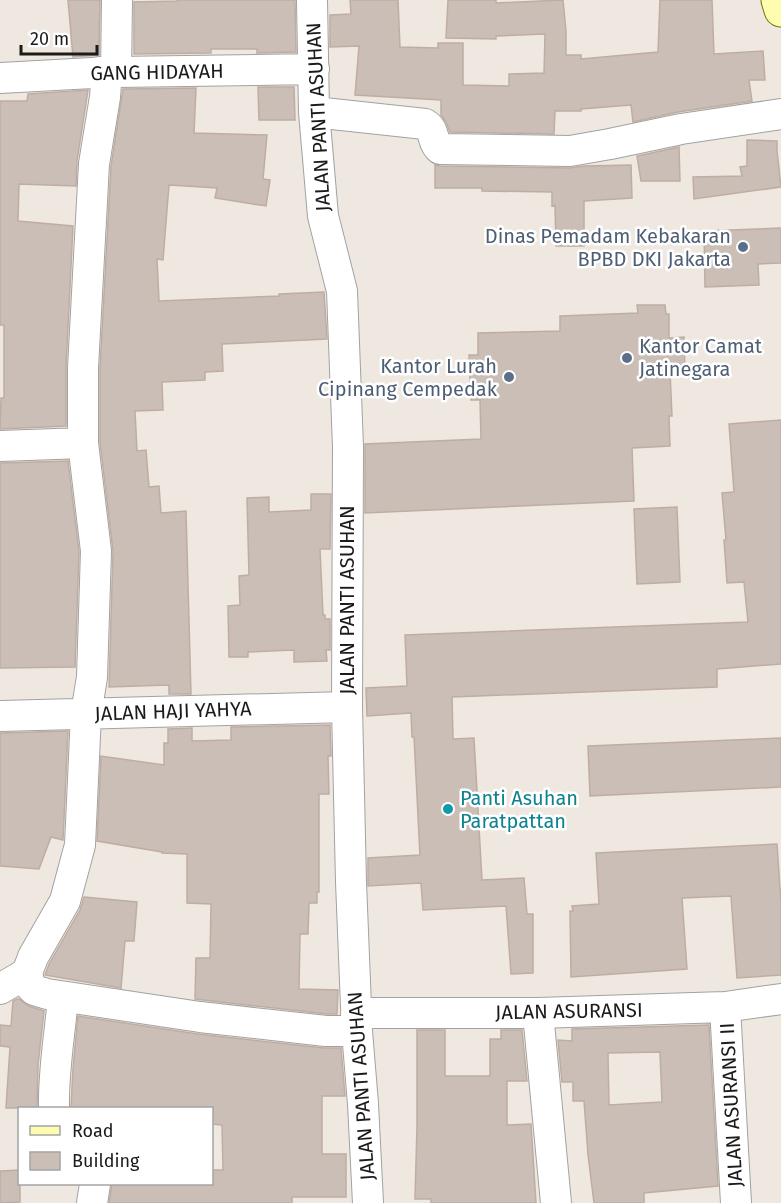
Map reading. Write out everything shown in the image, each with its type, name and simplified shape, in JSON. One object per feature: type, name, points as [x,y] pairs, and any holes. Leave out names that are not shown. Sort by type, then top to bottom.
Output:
[{"type":"street","points":[[0,989],[27,973],[33,957],[65,901],[80,845],[86,714],[92,677],[96,551],[83,443],[84,368],[94,164],[111,71],[117,0]]},
{"type":"street","name":"JALAN PANTI ASUHAN","points":[[312,0],[314,112],[323,216],[342,291],[348,447],[347,707],[356,1022],[368,1203]]},
{"type":"street","points":[[778,0],[781,10]]},
{"type":"street","name":"GANG HIDAYAH","points":[[0,78],[111,71],[314,69]]},
{"type":"street","points":[[314,112],[425,124],[430,126],[436,147],[440,149],[570,151],[681,129],[781,114]]},
{"type":"street","points":[[0,446],[83,443]]},
{"type":"street","name":"JALAN HAJI YAHYA","points":[[0,716],[347,707]]},
{"type":"street","name":"JALAN ASURANSI","points":[[27,973],[30,986],[34,990],[47,994],[200,1017],[326,1031],[356,1022],[725,1007],[781,999]]},
{"type":"street","points":[[54,1107],[63,996]]},
{"type":"street","name":"JALAN ASURANSI II","points":[[725,1007],[736,1203]]},
{"type":"street","points":[[538,1013],[555,1203]]},
{"type":"street","points":[[92,1203],[95,1185]]},
{"type":"building","points":[[68,0],[100,0],[99,55],[73,57]]},
{"type":"building","points":[[295,0],[296,52],[257,53],[257,49],[211,49],[211,53],[134,54],[134,2]]},
{"type":"building","points":[[350,0],[398,0],[400,47],[438,48],[438,43],[463,43],[463,85],[509,86],[509,74],[544,73],[545,34],[496,36],[496,39],[446,38],[448,0],[496,0],[496,3],[563,0],[566,55],[581,55],[581,59],[658,52],[660,0],[712,0],[714,54],[763,51],[765,80],[749,80],[752,101],[678,112],[633,122],[631,105],[581,109],[581,111],[555,111],[554,134],[450,132],[441,115],[441,100],[355,95],[359,46],[330,47],[330,15],[351,14]]},
{"type":"building","points":[[258,87],[294,87],[295,120],[259,120]]},
{"type":"building","points":[[196,88],[194,133],[267,135],[263,179],[270,180],[266,206],[215,198],[217,188],[169,185],[163,260],[157,259],[159,301],[324,292],[327,339],[222,344],[223,371],[205,372],[205,380],[162,382],[163,410],[135,411],[137,451],[146,450],[149,487],[159,486],[161,513],[186,511],[191,694],[169,694],[169,685],[109,687],[113,551],[100,442],[100,368],[111,166],[123,89]]},
{"type":"building","points":[[88,90],[77,161],[76,186],[19,184],[18,221],[73,226],[66,367],[66,426],[0,429],[1,398],[4,398],[4,325],[0,325],[0,101],[27,101],[28,94]]},
{"type":"building","points":[[747,140],[777,141],[781,187],[694,199],[693,177],[742,176],[740,167],[747,166]]},
{"type":"building","points":[[679,147],[680,181],[641,181],[637,156]]},
{"type":"building","points":[[435,165],[570,168],[631,165],[632,198],[584,201],[584,246],[556,246],[555,205],[552,206],[552,192],[435,188]]},
{"type":"building","name":"Dinas Pemadam Kebakaran BPBD DKI Jakarta","points":[[781,228],[781,263],[758,264],[759,285],[705,287],[704,231]]},
{"type":"building","points":[[637,305],[665,305],[666,314],[669,314],[669,338],[684,337],[685,370],[670,371],[672,416],[669,416],[670,446],[632,448],[634,501],[365,513],[365,444],[481,439],[480,400],[471,400],[469,355],[478,355],[478,333],[560,331],[560,316],[638,313]]},
{"type":"building","points":[[781,420],[781,664],[717,669],[717,687],[452,697],[453,739],[474,738],[482,880],[524,878],[527,914],[533,914],[533,973],[511,974],[506,906],[423,910],[421,883],[368,886],[368,858],[420,855],[411,713],[367,716],[366,688],[407,686],[405,635],[748,622],[744,582],[727,583],[722,493],[734,492],[729,424]]},
{"type":"building","points":[[68,461],[79,552],[75,667],[0,668],[0,463]]},
{"type":"building","points":[[311,494],[331,494],[330,549],[320,549],[323,615],[325,619],[330,619],[330,650],[326,650],[327,661],[294,662],[294,650],[248,652],[248,657],[229,657],[228,606],[240,605],[239,576],[249,575],[247,498],[269,497],[269,512],[311,510]]},
{"type":"building","points":[[677,507],[680,582],[637,584],[634,509]]},
{"type":"building","points":[[330,725],[329,794],[319,794],[319,892],[317,892],[317,903],[309,903],[308,934],[300,934],[299,989],[338,990],[337,1014],[195,999],[196,958],[210,958],[211,904],[187,903],[187,854],[162,853],[97,841],[101,756],[164,765],[164,743],[168,743],[168,729],[192,728],[192,741],[231,740],[231,727]]},
{"type":"building","points":[[68,731],[63,840],[51,837],[39,869],[0,866],[0,733]]},
{"type":"building","points":[[781,738],[781,787],[590,796],[588,746]]},
{"type":"building","points":[[777,844],[781,903],[781,975],[737,978],[731,896],[682,898],[687,969],[571,977],[570,911],[573,911],[572,906],[599,904],[596,853]]},
{"type":"building","points":[[84,897],[137,902],[134,941],[125,941],[121,988],[45,975],[80,910]]},
{"type":"building","points":[[19,999],[29,1006],[44,1011],[38,1065],[37,1107],[6,1108],[10,1047],[0,1046],[0,1025],[11,1026],[13,1001]]},
{"type":"building","points":[[78,1016],[198,1034],[341,1048],[345,1096],[322,1096],[322,1154],[346,1154],[346,1197],[292,1197],[292,1203],[109,1203],[112,1185],[213,1185],[213,1170],[223,1170],[222,1125],[213,1124],[213,1107],[71,1107]]},
{"type":"building","points":[[709,1025],[718,1186],[644,1193],[644,1203],[594,1203],[584,1101],[573,1101],[573,1082],[562,1082],[558,1040],[572,1041],[572,1029]],"holes":[[[660,1052],[662,1102],[609,1105],[608,1053]]]},
{"type":"building","points":[[417,1030],[445,1030],[445,1076],[490,1076],[490,1039],[501,1039],[501,1030],[522,1030],[527,1081],[507,1081],[507,1125],[531,1124],[536,1203],[431,1203],[431,1199],[415,1199]]},
{"type":"building","points":[[18,1170],[20,1202],[0,1203],[0,1171]]},
{"type":"place","name":"Dinas Pemadam Kebakaran BPBD DKI Jakarta","points":[[743,247]]},
{"type":"place","name":"Kantor Camat Jatinegara","points":[[627,358]]},
{"type":"place","name":"Kantor Lurah Cipinang Cempedak","points":[[509,377]]},
{"type":"place","name":"Panti Asuhan Paratpattan","points":[[448,809]]}]
